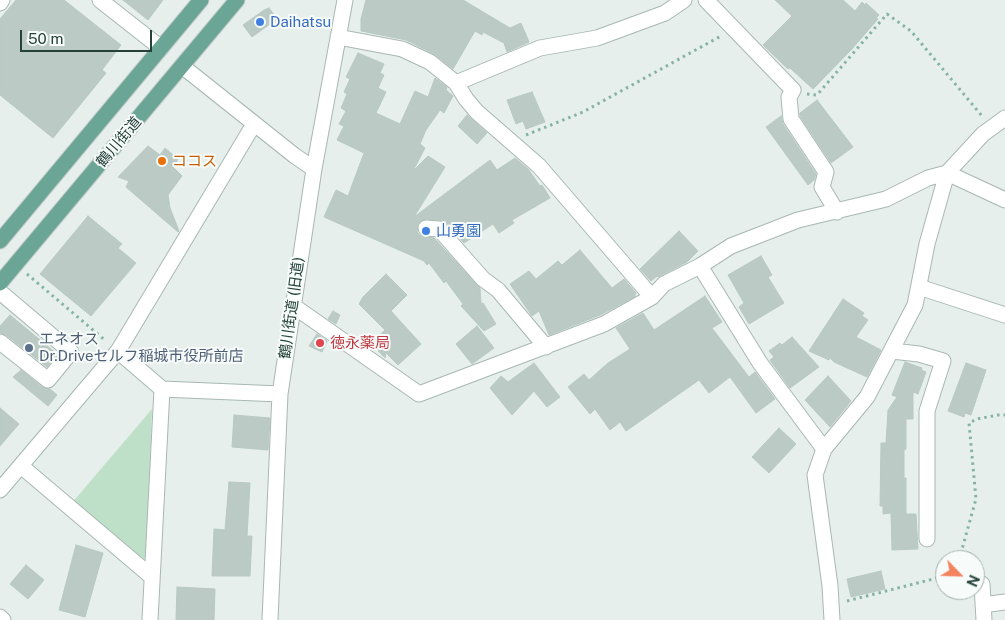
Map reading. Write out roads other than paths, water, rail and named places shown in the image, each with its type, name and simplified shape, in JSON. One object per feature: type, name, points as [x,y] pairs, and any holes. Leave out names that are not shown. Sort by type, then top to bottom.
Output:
[{"type":"main road","name":"鶴川街道","points":[[0,241],[202,0]]},
{"type":"main road","name":"鶴川街道","points":[[0,283],[237,0]]},
{"type":"street","points":[[100,0],[161,48]]},
{"type":"street","name":"鶴川街道 (旧道)","points":[[270,620],[280,394],[314,169],[345,0]]},
{"type":"street","points":[[456,83],[540,48],[597,38],[664,13],[684,0]]},
{"type":"street","points":[[706,0],[793,90],[789,97],[791,119],[826,172],[822,187],[837,212]]},
{"type":"street","points":[[338,37],[402,49],[430,62],[456,83],[477,112],[539,166],[652,297]]},
{"type":"street","points":[[182,66],[314,169]]},
{"type":"street","points":[[832,613],[815,475],[824,450],[867,398],[915,305],[927,244],[947,173],[983,134],[1005,118]]},
{"type":"street","points":[[0,490],[118,351],[254,124]]},
{"type":"street","points":[[292,305],[419,394],[604,324],[652,297],[664,284],[700,266],[731,246],[798,220],[886,199],[928,178],[947,173],[1005,200]]},
{"type":"street","points":[[426,228],[440,229],[483,280],[498,290],[546,347]]},
{"type":"street","points":[[700,266],[760,363],[824,450]]},
{"type":"street","points":[[919,287],[1005,315]]},
{"type":"street","points":[[0,292],[72,352],[48,380],[0,342]]},
{"type":"street","points":[[118,351],[162,389],[280,394]]},
{"type":"street","points":[[892,351],[919,354],[943,361],[927,411],[927,539]]},
{"type":"street","points":[[150,620],[162,389]]},
{"type":"street","points":[[21,466],[152,577]]},
{"type":"street","points":[[984,612],[1005,602]]},
{"type":"street","points":[[0,617],[3,620]]},
{"type":"place","name":"Daihatsu","points":[[260,22]]},
{"type":"place","name":"ココス","points":[[162,161]]},
{"type":"place","name":"山勇園","points":[[426,231]]},
{"type":"place","name":"徳永薬局","points":[[320,343]]},
{"type":"place","name":"エネオス Dr.Driveセルフ稲城市役所前店","points":[[29,348]]}]
